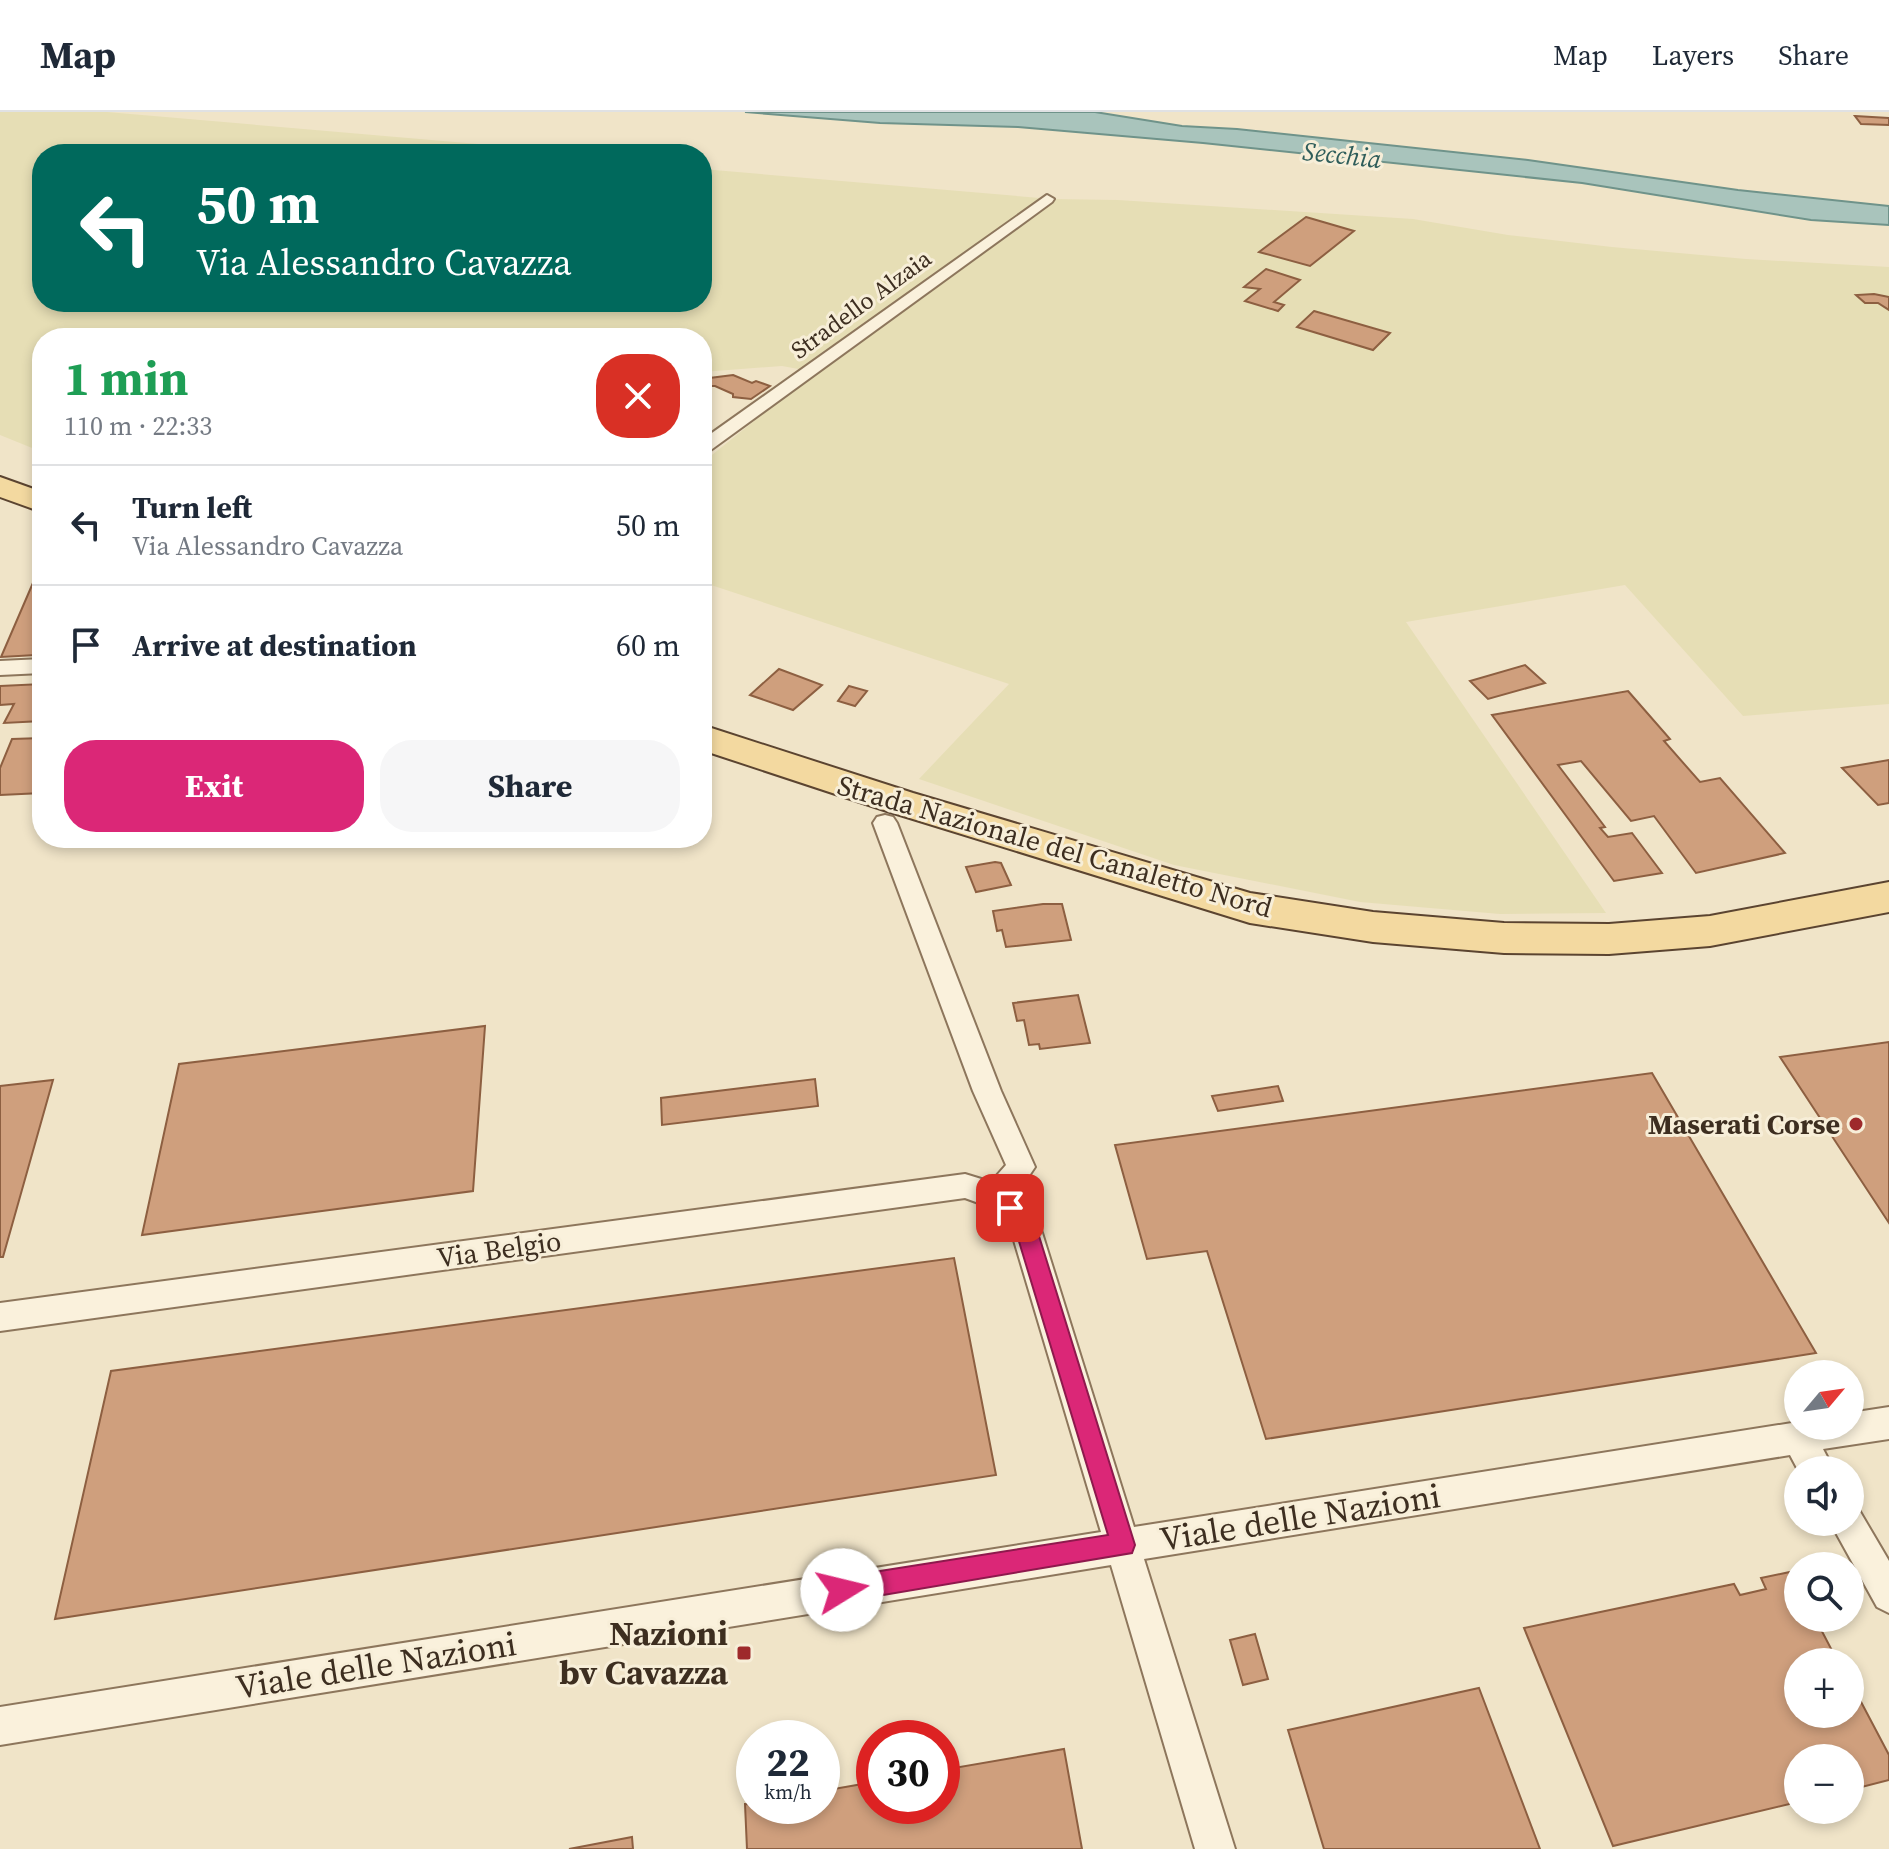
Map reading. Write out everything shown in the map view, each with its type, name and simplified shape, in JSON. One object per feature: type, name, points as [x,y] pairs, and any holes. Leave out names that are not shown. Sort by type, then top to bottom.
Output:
[{"type":"main road","points":[[0,486],[32,499]]},
{"type":"main road","name":"Strada Nazionale del Canaletto Nord","points":[[712,740],[915,807],[1250,908],[1373,927],[1504,938],[1609,939],[1710,931],[1889,897]]},
{"type":"street","name":"Stradello Alzaia","points":[[712,441],[1047,199]]},
{"type":"street","points":[[0,668],[32,666]]},
{"type":"street","points":[[885,823],[987,1091],[1021,1167],[997,1196],[1023,1220],[1215,1849]]},
{"type":"street","name":"Via Belgio","points":[[0,1317],[965,1186],[997,1196]]},
{"type":"street","name":"Viale delle Nazioni","points":[[1864,1427],[1889,1423]]},
{"type":"street","name":"Viale delle Nazioni","points":[[0,1726],[1785,1440]]},
{"type":"street","points":[[1855,1536],[1889,1595]]},
{"type":"shaded area","points":[[0,112],[107,112],[479,144],[32,144],[32,312],[712,312],[712,170],[1052,199],[1118,200],[1413,219],[1508,235],[1612,247],[1889,267],[1889,704],[1743,716],[1625,585],[1406,622],[1606,913],[1500,914],[1360,902],[1174,865],[919,779],[1009,684],[712,585],[712,455],[815,372],[782,366],[712,371],[712,328],[32,328],[32,448],[0,435]]},
{"type":"water","name":"Secchia","points":[[745,112],[1095,112],[1182,126],[1528,160],[1738,190],[1889,206],[1889,225],[1811,220],[1582,183],[1203,143],[1018,127],[880,123]]},
{"type":"building","points":[[1855,116],[1889,118],[1889,125],[1861,124]]},
{"type":"building","points":[[1306,217],[1354,231],[1310,266],[1259,252]]},
{"type":"building","points":[[1266,269],[1300,280],[1274,302],[1284,305],[1278,311],[1245,301],[1260,289],[1244,287]]},
{"type":"building","points":[[1856,295],[1889,297],[1889,310],[1878,303],[1865,303]]},
{"type":"building","points":[[1314,311],[1390,333],[1373,350],[1297,327]]},
{"type":"building","points":[[733,375],[770,386],[751,399],[733,397],[733,394],[712,386],[712,378]]},
{"type":"building","points":[[32,585],[32,655],[1,657]]},
{"type":"building","points":[[1525,665],[1545,683],[1488,699],[1470,681]]},
{"type":"building","points":[[779,669],[822,685],[793,710],[750,695]]},
{"type":"building","points":[[32,684],[32,722],[4,723],[14,704],[0,705],[0,686]]},
{"type":"building","points":[[849,686],[867,691],[855,706],[838,701]]},
{"type":"building","points":[[1628,691],[1670,739],[1664,741],[1700,782],[1720,778],[1785,853],[1696,873],[1654,816],[1631,821],[1581,761],[1558,765],[1605,827],[1600,828],[1608,837],[1632,833],[1662,873],[1614,881],[1492,715]]},
{"type":"building","points":[[32,738],[32,793],[0,795],[0,768],[12,739]]},
{"type":"building","points":[[1889,760],[1889,803],[1878,805],[1842,768]]},
{"type":"building","points":[[1001,863],[1011,885],[976,892],[966,867]]},
{"type":"building","points":[[1062,904],[1071,940],[1006,947],[1002,930],[997,931],[993,911]]},
{"type":"building","points":[[1078,995],[1090,1043],[1040,1049],[1039,1044],[1029,1045],[1024,1020],[1017,1021],[1013,1003]]},
{"type":"building","points":[[485,1026],[473,1191],[142,1235],[179,1064]]},
{"type":"building","name":"Maserati Corse","points":[[1889,1042],[1889,1223],[1780,1057]]},
{"type":"building","points":[[1652,1073],[1816,1353],[1266,1439],[1207,1251],[1147,1259],[1115,1145]]},
{"type":"building","points":[[815,1079],[818,1106],[662,1125],[661,1098]]},
{"type":"building","points":[[53,1080],[3,1257],[0,1257],[0,1086]]},
{"type":"building","points":[[1278,1086],[1283,1101],[1218,1111],[1212,1096]]},
{"type":"building","points":[[954,1258],[996,1475],[55,1619],[111,1371]]},
{"type":"building","points":[[1784,1573],[1784,1632],[1822,1632],[1831,1648],[1784,1648],[1784,1728],[1864,1728],[1864,1708],[1889,1755],[1889,1780],[1864,1786],[1864,1744],[1784,1744],[1784,1805],[1613,1846],[1524,1628],[1734,1584],[1740,1595],[1766,1589],[1761,1578]]},
{"type":"building","points":[[1255,1634],[1268,1679],[1243,1685],[1230,1640]]},
{"type":"building","points":[[1479,1688],[1540,1849],[1324,1849],[1288,1730]]},
{"type":"building","points":[[1064,1749],[1082,1849],[747,1849],[746,1824],[840,1824],[840,1788],[856,1785],[856,1824],[960,1824],[960,1767]]},
{"type":"building","points":[[632,1837],[633,1849],[569,1849]]},
{"type":"place","name":"Maserati Corse","points":[[1856,1124]]},
{"type":"place","name":"Nazioni bv Cavazza","points":[[744,1653]]},
{"type":"route","points":[[842,1590],[1123,1545],[1023,1220],[1010,1208]]}]
